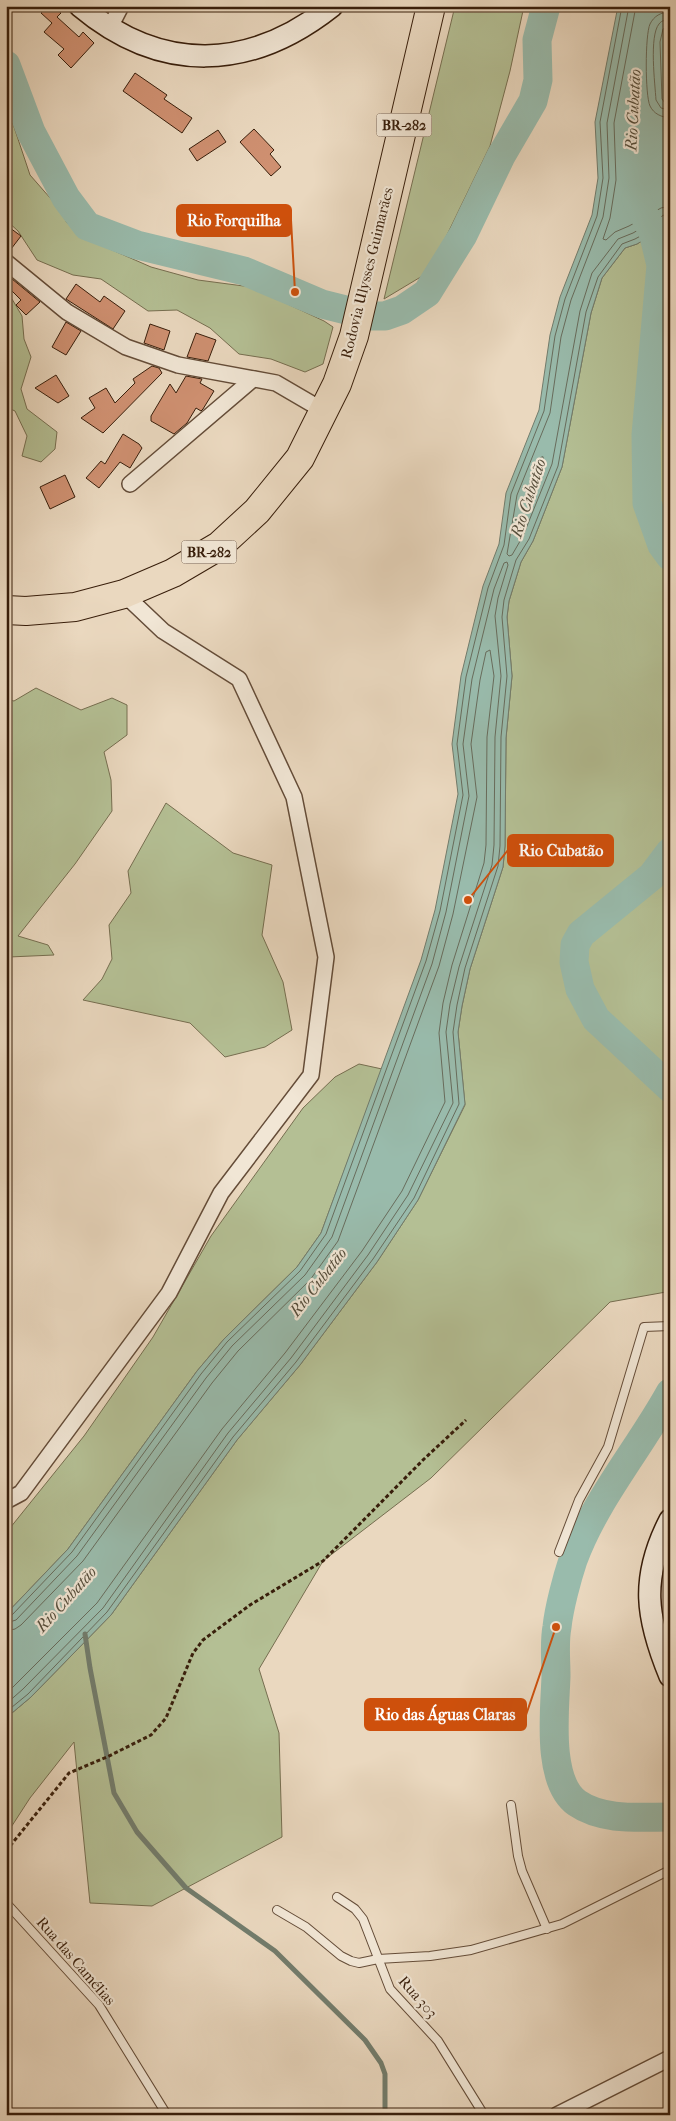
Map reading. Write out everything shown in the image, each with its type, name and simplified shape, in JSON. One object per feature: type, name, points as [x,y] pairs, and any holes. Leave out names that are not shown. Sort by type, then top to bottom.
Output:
[{"type":"highway","name":"Rodovia Ulysses Guimarães","points":[[6,610],[26,611],[75,607],[124,594],[173,574],[219,546],[257,511],[300,458],[336,384],[354,336],[431,6]]},
{"type":"street","points":[[80,6],[109,29],[129,38],[179,54],[201,56],[240,52],[276,40],[311,22],[332,6]]},
{"type":"street","points":[[109,29],[121,6]]},
{"type":"street","points":[[6,262],[67,312],[126,347],[178,365],[276,383],[324,411]]},
{"type":"street","points":[[130,484],[254,379]]},
{"type":"street","points":[[6,1501],[20,1493],[169,1292],[221,1193],[311,1075],[326,957],[294,797],[239,679],[163,631],[124,594]]},
{"type":"street","points":[[670,1520],[656,1551],[648,1583],[652,1619],[661,1653],[670,1676]]},
{"type":"street","points":[[557,2115],[670,2058]]},
{"type":"lane","points":[[559,1552],[579,1500],[608,1447],[644,1327],[670,1326]]},
{"type":"lane","points":[[511,1805],[522,1871],[547,1929]]},
{"type":"lane","points":[[277,1910],[306,1927],[341,1956],[351,1961],[359,1962],[452,1954],[547,1929],[577,1918],[670,1870]]},
{"type":"lane","name":"Rua 303","points":[[337,1897],[355,1909],[363,1919],[390,1989],[438,2041],[484,2115]]},
{"type":"lane","name":"Rua das Camélias","points":[[8,1905],[99,2005],[167,2115]]},
{"type":"path","points":[[6,1851],[69,1773],[151,1735],[166,1718],[175,1700],[192,1654],[203,1640],[250,1605],[323,1561],[424,1459],[466,1420]]},
{"type":"shaded area","points":[[455,6],[524,6],[510,71],[490,146],[429,272],[384,299]]},
{"type":"shaded area","points":[[670,20],[670,163],[665,42]]},
{"type":"shaded area","points":[[6,103],[30,175],[58,207],[67,223],[87,239],[151,267],[198,280],[251,287],[324,321],[333,327],[323,364],[305,372],[271,359],[239,354],[210,328],[177,310],[148,311],[101,279],[73,275],[37,260],[18,231],[6,220]]},
{"type":"shaded area","points":[[670,224],[670,1293],[666,1292],[610,1302],[431,1478],[323,1561],[259,1669],[279,1733],[282,1837],[152,1906],[90,1903],[74,1742],[30,1798],[6,1835],[6,1718],[31,1697],[111,1615],[237,1440],[300,1365],[377,1262],[418,1200],[465,1105],[458,1032],[462,1006],[470,969],[503,867],[505,846],[506,738],[512,676],[507,617],[509,601],[521,562],[533,541],[562,467],[591,313],[602,278],[625,248],[637,244]]},
{"type":"shaded area","points":[[6,298],[12,299],[22,316],[24,339],[31,357],[21,389],[27,409],[57,432],[55,449],[41,462],[22,456],[27,436],[15,411],[6,407]]},
{"type":"shaded area","points":[[36,688],[81,710],[112,698],[127,705],[127,735],[104,752],[111,780],[112,811],[75,864],[18,936],[48,945],[54,955],[9,957],[6,956],[6,699],[14,701]]},
{"type":"shaded area","points":[[166,803],[233,853],[272,865],[262,935],[283,982],[292,1030],[265,1047],[225,1057],[190,1023],[83,1000],[102,979],[112,959],[109,925],[131,893],[128,871]]},
{"type":"shaded area","points":[[359,1064],[382,1069],[321,1233],[297,1267],[224,1339],[197,1371],[68,1549],[6,1614],[6,1533],[84,1436],[153,1337],[211,1236],[303,1108],[335,1077]]},
{"type":"water","points":[[618,6],[670,6],[670,20],[665,42],[670,163],[670,224],[637,244],[625,248],[602,278],[591,313],[562,467],[533,541],[521,562],[509,601],[507,617],[512,676],[506,738],[505,846],[503,867],[470,969],[462,1006],[458,1032],[465,1104],[418,1200],[377,1262],[300,1365],[237,1440],[111,1615],[31,1697],[6,1718],[6,1614],[68,1549],[197,1371],[224,1339],[297,1267],[321,1233],[421,960],[435,910],[458,794],[452,744],[461,676],[483,586],[499,544],[506,493],[539,410],[550,335],[560,297],[592,215],[598,178],[595,122]]},
{"type":"building","points":[[48,6],[53,6],[61,13],[57,17],[79,37],[83,32],[94,43],[71,68],[58,55],[64,49],[44,32],[52,23],[41,13]]},
{"type":"building","points":[[135,73],[167,95],[164,99],[192,118],[182,133],[123,91]]},
{"type":"building","points":[[254,129],[274,150],[270,154],[281,167],[271,176],[240,142]]},
{"type":"building","points":[[218,130],[226,142],[197,161],[189,149]]},
{"type":"building","points":[[6,225],[21,236],[8,253],[6,253]]},
{"type":"building","points":[[6,274],[40,302],[26,315],[16,305],[21,300],[6,285]]},
{"type":"building","points":[[76,284],[100,302],[104,296],[125,311],[113,329],[66,299]]},
{"type":"building","points":[[66,322],[81,331],[66,355],[52,347]]},
{"type":"building","points":[[150,324],[170,331],[164,350],[144,343]]},
{"type":"building","points":[[196,333],[216,340],[208,361],[187,357]]},
{"type":"building","points":[[152,366],[159,368],[162,373],[103,433],[81,418],[95,408],[89,398],[106,388],[115,403],[135,383],[133,379]]},
{"type":"building","points":[[56,375],[69,396],[58,403],[35,388]]},
{"type":"building","points":[[186,376],[202,379],[200,383],[214,391],[203,409],[201,411],[196,408],[187,423],[174,434],[151,421],[151,416],[170,384],[176,393]]},
{"type":"building","points":[[123,434],[142,448],[130,468],[120,462],[99,488],[86,478],[101,461],[105,464]]},
{"type":"building","points":[[65,475],[75,497],[50,509],[40,487]]},
{"type":"waterway","points":[[6,65],[31,132],[66,198],[87,226],[137,245],[244,271],[322,304],[370,316],[385,316],[402,310],[427,293],[463,235],[501,156],[533,101],[538,80],[537,40],[546,6]]},
{"type":"waterway","points":[[636,199],[653,232],[661,265],[646,435],[647,503],[662,545],[670,556]]},
{"type":"waterway","points":[[670,852],[652,876],[581,934],[575,945],[574,962],[580,989],[596,1019],[670,1088]]},
{"type":"waterway","points":[[670,1393],[593,1516],[573,1560],[561,1602],[556,1633],[554,1725],[554,1744],[560,1779],[567,1793],[577,1803],[598,1813],[622,1817],[670,1817]]},
{"type":"waterway","points":[[85,1634],[114,1793],[137,1832],[186,1888],[275,1951],[365,2040],[381,2063],[385,2074],[385,2115]]},
{"type":"place","name":"Rio Forquilha","points":[[295,292]]},
{"type":"place","name":"Rio Cubatão","points":[[468,900]]},
{"type":"place","name":"Rio das Águas Claras","points":[[556,1627]]}]
